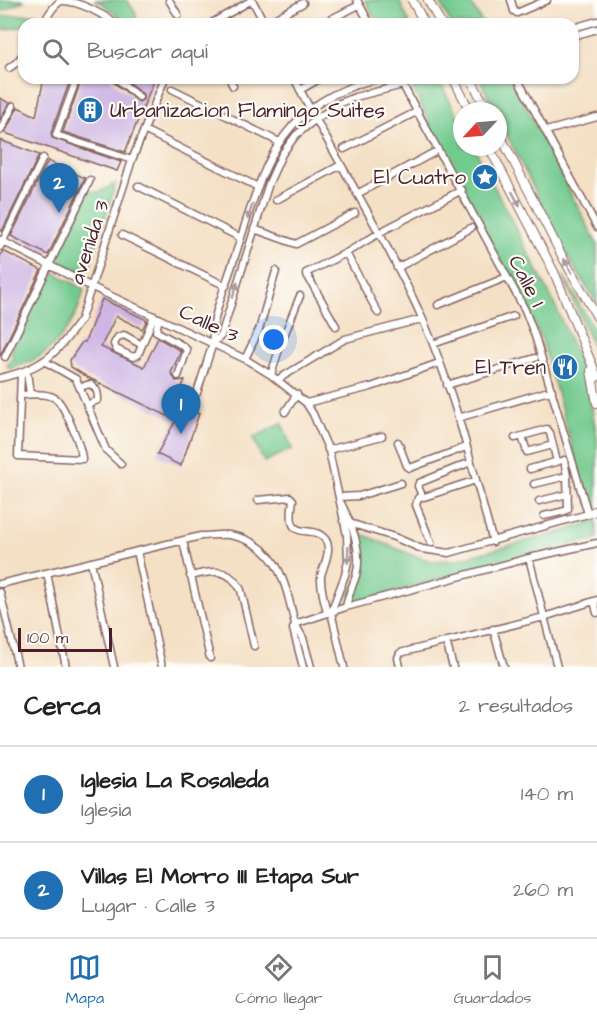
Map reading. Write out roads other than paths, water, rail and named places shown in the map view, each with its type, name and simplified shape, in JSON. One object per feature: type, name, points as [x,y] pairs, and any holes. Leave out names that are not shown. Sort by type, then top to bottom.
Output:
[{"type":"main road","points":[[412,0],[422,18]]},
{"type":"main road","points":[[428,0],[438,18]]},
{"type":"main road","points":[[456,84],[465,102]]},
{"type":"main road","points":[[473,84],[483,102]]},
{"type":"main road","points":[[507,149],[562,256],[597,317]]},
{"type":"main road","points":[[494,156],[554,272],[597,378]]},
{"type":"main road","points":[[586,350],[597,403]]},
{"type":"main road","points":[[588,514],[597,510]]},
{"type":"main road","points":[[588,514],[597,515]]},
{"type":"street","points":[[169,0],[178,15]]},
{"type":"street","points":[[220,18],[252,0],[262,18]]},
{"type":"street","points":[[511,0],[514,11],[517,13],[547,0]]},
{"type":"street","points":[[47,18],[59,2],[64,1],[81,2],[109,18]]},
{"type":"street","points":[[332,18],[358,2],[367,18]]},
{"type":"street","points":[[276,18],[303,3]]},
{"type":"street","points":[[579,26],[597,21]]},
{"type":"street","points":[[579,34],[597,29]]},
{"type":"street","points":[[9,68],[18,60]]},
{"type":"street","points":[[75,84],[56,135],[132,160]]},
{"type":"street","points":[[124,84],[139,97]]},
{"type":"street","name":"avenida 3","points":[[0,378],[24,372],[44,361],[67,340],[81,319],[132,160],[163,84]]},
{"type":"street","points":[[297,84],[398,268],[433,344],[458,418],[493,542]]},
{"type":"street","points":[[300,90],[310,84]]},
{"type":"street","points":[[196,393],[213,343],[212,333],[241,238],[271,156],[289,129],[310,109],[330,95],[360,84]]},
{"type":"street","points":[[519,84],[597,227]]},
{"type":"street","points":[[213,343],[221,336],[269,183],[282,154],[296,135],[332,107],[355,97],[403,85]]},
{"type":"street","name":"Calle 1","points":[[403,85],[462,190],[531,327],[588,514]]},
{"type":"street","points":[[172,89],[279,142]]},
{"type":"street","points":[[0,132],[13,106]]},
{"type":"street","points":[[344,149],[418,111]]},
{"type":"street","points":[[546,131],[597,117]]},
{"type":"street","points":[[144,130],[258,187]]},
{"type":"street","points":[[357,194],[433,153]]},
{"type":"street","points":[[1,243],[43,158]]},
{"type":"street","points":[[276,200],[341,165]]},
{"type":"street","points":[[5,357],[51,266],[90,180]]},
{"type":"street","points":[[138,186],[241,238]]},
{"type":"street","points":[[336,326],[306,273],[462,190]]},
{"type":"street","points":[[590,213],[597,211]]},
{"type":"street","points":[[254,229],[296,244],[355,213]]},
{"type":"street","points":[[398,268],[471,228]]},
{"type":"street","points":[[122,235],[226,286]]},
{"type":"street","name":"Calle 3","points":[[1,243],[245,358],[297,394],[313,414],[328,450],[339,497]]},
{"type":"street","points":[[346,253],[378,313]]},
{"type":"street","points":[[245,358],[259,330],[276,270]]},
{"type":"street","points":[[438,305],[507,277]]},
{"type":"street","points":[[274,377],[281,343],[300,296]]},
{"type":"street","name":"Calle 1","points":[[433,344],[514,316]]},
{"type":"street","points":[[142,345],[156,317]]},
{"type":"street","points":[[156,317],[156,331],[183,345],[188,352],[178,376]]},
{"type":"street","points":[[274,377],[345,339],[422,319]]},
{"type":"street","points":[[447,385],[535,358]]},
{"type":"street","points":[[44,361],[75,378],[106,450],[121,464]]},
{"type":"street","points":[[306,403],[371,387],[439,363]]},
{"type":"street","points":[[24,372],[30,394]]},
{"type":"street","points":[[22,395],[52,396],[57,399],[79,445],[82,459],[18,456],[22,395],[24,372]]},
{"type":"street","points":[[80,387],[90,384],[98,393],[98,400],[87,405]]},
{"type":"street","points":[[458,418],[552,390]]},
{"type":"street","points":[[285,412],[297,394]]},
{"type":"street","points":[[544,516],[565,511],[568,505],[567,476],[547,429],[519,437],[526,452],[553,445]]},
{"type":"street","points":[[328,450],[382,436]]},
{"type":"street","points":[[398,442],[407,466],[410,468],[466,447]]},
{"type":"street","points":[[530,469],[571,458]]},
{"type":"street","points":[[422,496],[419,483],[471,462]]},
{"type":"street","points":[[534,484],[567,476]]},
{"type":"street","points":[[431,543],[416,505],[418,498],[476,480]]},
{"type":"street","points":[[339,497],[359,496],[401,483]]},
{"type":"street","points":[[539,501],[568,494]]},
{"type":"street","points":[[258,500],[290,497],[293,500],[290,517],[294,527],[321,536],[325,540],[327,555],[321,582],[344,667]]},
{"type":"street","points":[[329,613],[345,575],[348,561],[347,535],[339,497]]},
{"type":"street","points":[[339,497],[351,524],[358,567],[346,607]]},
{"type":"street","points":[[343,521],[394,537],[422,549],[449,553],[588,514]]},
{"type":"street","points":[[0,584],[201,536],[228,535],[253,542],[274,560],[284,580],[295,624],[300,629],[311,667]]},
{"type":"street","points":[[183,542],[210,658]]},
{"type":"street","points":[[295,624],[346,607],[529,558],[597,543]]},
{"type":"street","points":[[137,551],[162,667]]},
{"type":"street","points":[[529,558],[557,667]]},
{"type":"street","points":[[91,562],[114,667]]},
{"type":"street","points":[[190,576],[220,571],[237,582],[241,590],[254,646]]},
{"type":"street","points":[[47,573],[66,667]]},
{"type":"street","points":[[0,592],[18,667]]},
{"type":"street","points":[[400,667],[398,654],[544,617],[595,600],[597,613]]},
{"type":"street","points":[[295,624],[293,629],[303,667]]},
{"type":"street","points":[[493,629],[504,667]]},
{"type":"street","points":[[446,641],[453,667]]},
{"type":"place","name":"Urbanizacion Flamingo Suites","points":[[90,110]]},
{"type":"place","name":"El Cuatro","points":[[485,177]]},
{"type":"place","name":"Villas El Morro III Etapa Sur","points":[[59,213]]},
{"type":"place","name":"El Tren","points":[[565,367]]},
{"type":"place","name":"Iglesia La Rosaleda","points":[[181,434]]}]
